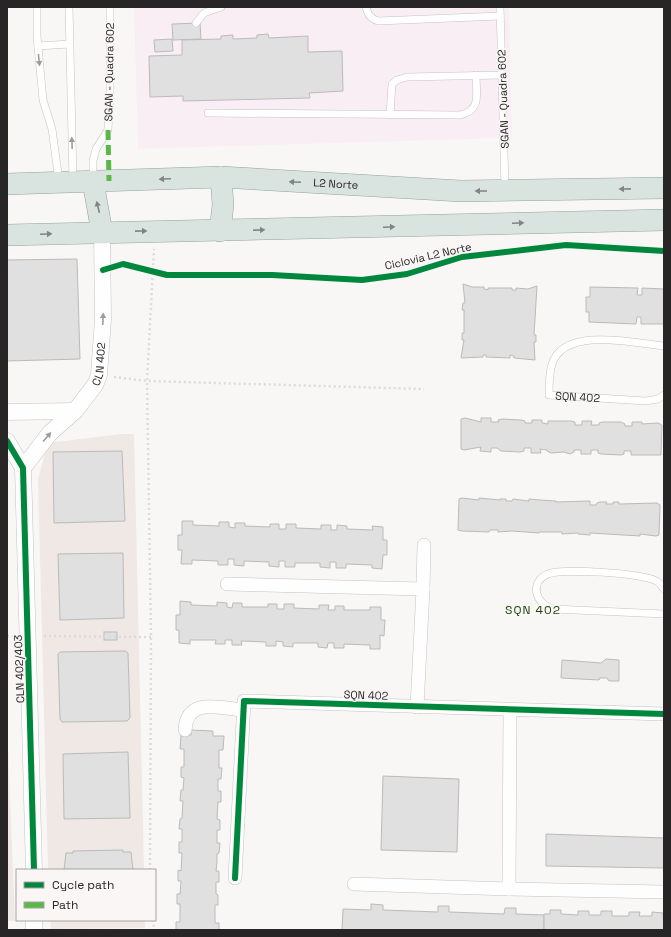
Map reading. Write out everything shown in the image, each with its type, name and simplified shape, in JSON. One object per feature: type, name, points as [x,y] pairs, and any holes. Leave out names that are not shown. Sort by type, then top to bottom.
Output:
[{"type":"main road","name":"L2 Norte","points":[[7,184],[221,178],[398,188],[505,191],[664,188]]},
{"type":"main road","points":[[220,232],[223,205],[221,178]]},
{"type":"main road","points":[[75,182],[102,232]]},
{"type":"main road","points":[[7,235],[156,231],[220,232],[664,220]]},
{"type":"street","name":"CLN 402","points":[[23,468],[50,433],[75,411],[94,385],[99,375],[103,319],[102,232]]},
{"type":"street","points":[[7,412],[75,411]]},
{"type":"street","points":[[7,441],[23,468]]},
{"type":"street","name":"CLN 402/403","points":[[23,468],[34,869]]},
{"type":"street","points":[[417,707],[424,545]]},
{"type":"street","points":[[227,584],[423,589]]},
{"type":"street","name":"SQN 402","points":[[243,710],[244,701],[664,714]]},
{"type":"street","points":[[185,730],[188,714],[194,709],[202,706],[243,710],[235,878]]},
{"type":"street","points":[[509,889],[510,710]]},
{"type":"street","points":[[354,884],[664,892]]},
{"type":"lane","points":[[37,7],[38,46],[43,100],[52,129],[75,182]]},
{"type":"lane","points":[[68,7],[75,182]]},
{"type":"lane","name":"SGAN - Quadra 602","points":[[75,182],[93,160],[96,149],[108,130],[110,89],[110,7]]},
{"type":"lane","points":[[196,22],[204,13],[221,7]]},
{"type":"lane","points":[[366,7],[367,14],[372,19],[378,21],[500,16]]},
{"type":"lane","name":"SGAN - Quadra 602","points":[[500,7],[505,191]]},
{"type":"lane","points":[[38,46],[69,44]]},
{"type":"lane","points":[[208,113],[460,115],[469,113],[474,109],[476,102],[476,75]]},
{"type":"lane","points":[[390,115],[392,84],[397,80],[407,77],[502,75]]},
{"type":"lane","name":"SQN 402","points":[[664,346],[606,340],[581,340],[564,347],[552,364],[549,395],[646,401],[658,399],[664,395]]},
{"type":"lane","points":[[664,589],[658,581],[638,575],[564,572],[550,573],[542,577],[537,585],[536,593],[540,602],[545,607],[553,609],[664,614]]},
{"type":"path","points":[[150,869],[151,637],[147,381],[152,272],[156,231]]},
{"type":"path","points":[[145,270],[160,273]]},
{"type":"path","points":[[99,375],[147,381],[424,389]]},
{"type":"path","points":[[7,636],[151,637]]},
{"type":"shaded area","points":[[134,7],[509,7],[512,138],[138,149]]},
{"type":"shaded area","points":[[121,434],[134,434],[144,869],[48,869],[38,479],[48,443]]},
{"type":"shaded area","points":[[7,721],[15,921],[7,921]]},
{"type":"shaded area","points":[[50,921],[145,921],[145,928],[51,929]]},
{"type":"building","points":[[200,23],[201,39],[173,40],[172,24]]},
{"type":"building","points":[[268,34],[269,38],[308,36],[308,52],[342,51],[343,91],[309,93],[310,98],[183,101],[183,96],[150,97],[149,56],[182,55],[182,40],[221,39],[221,36],[233,35],[233,39],[257,38],[257,35]]},
{"type":"building","points":[[172,39],[173,51],[155,52],[154,40]]},
{"type":"building","points":[[77,259],[80,359],[7,361],[7,260]]},
{"type":"building","points":[[463,284],[472,287],[484,287],[484,289],[488,290],[488,288],[512,288],[512,290],[516,290],[516,288],[528,289],[537,286],[534,335],[536,335],[536,342],[534,342],[535,360],[514,358],[514,356],[510,355],[510,358],[486,357],[486,355],[483,355],[483,357],[461,358],[464,340],[462,340],[462,333],[464,333],[464,310],[462,310],[463,303],[465,303]]},
{"type":"building","points":[[590,287],[638,288],[637,295],[642,295],[642,288],[664,289],[664,324],[641,324],[641,317],[637,317],[636,324],[589,322],[589,312],[586,312],[586,297],[590,297]]},
{"type":"building","points":[[465,418],[481,422],[481,418],[491,418],[491,422],[499,422],[498,420],[502,419],[521,420],[525,421],[525,423],[532,423],[532,420],[542,420],[542,423],[548,424],[548,421],[571,421],[575,422],[575,425],[582,425],[582,421],[592,421],[591,425],[599,425],[599,423],[602,422],[621,422],[625,424],[625,426],[632,426],[632,422],[642,422],[642,424],[658,423],[662,425],[661,455],[631,455],[631,451],[624,451],[624,454],[621,455],[601,454],[598,453],[598,450],[591,450],[591,454],[581,454],[581,450],[574,450],[574,452],[570,454],[564,452],[551,453],[547,450],[540,449],[541,453],[531,453],[531,448],[524,448],[524,451],[520,452],[501,451],[497,448],[491,448],[491,452],[480,451],[481,447],[464,450],[461,449],[461,419]]},
{"type":"building","points":[[122,451],[125,521],[54,523],[53,452]]},
{"type":"building","points":[[479,498],[500,500],[506,499],[506,501],[512,501],[513,499],[529,501],[529,499],[556,502],[590,501],[590,505],[596,505],[600,502],[607,502],[606,504],[613,504],[613,502],[619,502],[619,504],[657,503],[660,505],[659,535],[640,534],[640,536],[590,533],[590,535],[578,533],[562,534],[562,532],[498,532],[498,530],[490,530],[489,532],[462,531],[458,530],[459,499],[479,500]]},
{"type":"building","points":[[182,521],[193,521],[193,525],[219,526],[219,522],[229,522],[229,527],[235,528],[235,523],[245,523],[245,526],[270,527],[270,524],[279,524],[279,529],[286,529],[286,524],[296,524],[296,528],[321,529],[321,525],[331,525],[331,530],[337,530],[337,525],[347,526],[347,529],[373,530],[372,526],[383,527],[383,540],[387,540],[387,555],[383,555],[382,569],[372,568],[372,565],[346,564],[346,568],[336,568],[336,562],[330,562],[330,568],[320,567],[320,563],[295,563],[295,567],[285,567],[285,561],[279,561],[279,567],[269,566],[269,562],[244,561],[244,566],[234,565],[234,559],[228,559],[228,565],[218,565],[218,561],[192,560],[192,564],[181,564],[182,550],[178,550],[178,535],[182,535]]},
{"type":"building","points":[[123,553],[124,618],[60,620],[58,554]]},
{"type":"building","points":[[180,601],[191,602],[191,605],[217,606],[217,602],[227,603],[227,607],[232,608],[233,603],[242,603],[242,607],[268,607],[268,604],[277,604],[277,609],[284,609],[284,604],[294,604],[294,608],[319,609],[319,605],[329,605],[328,610],[335,610],[335,606],[344,606],[344,610],[370,610],[370,607],[381,607],[381,620],[385,620],[384,636],[380,635],[380,649],[370,649],[370,645],[344,644],[344,648],[334,648],[334,643],[328,643],[327,648],[318,647],[318,643],[293,643],[293,647],[283,646],[283,642],[276,641],[276,646],[266,646],[266,642],[241,641],[242,645],[232,645],[232,640],[225,640],[225,644],[215,644],[216,640],[190,640],[190,644],[179,643],[179,630],[176,630],[176,615],[180,615]]},
{"type":"building","points":[[104,632],[117,632],[117,640],[104,640]]},
{"type":"building","points":[[125,651],[128,653],[130,718],[127,721],[62,722],[60,719],[58,654],[60,652]]},
{"type":"building","points":[[606,659],[619,660],[619,681],[609,681],[607,678],[600,678],[599,680],[561,678],[562,660],[601,663]]},
{"type":"building","points":[[191,730],[213,731],[213,736],[224,736],[223,750],[219,750],[219,768],[222,768],[221,779],[218,779],[218,791],[221,791],[221,802],[218,802],[217,819],[220,820],[220,830],[217,830],[217,843],[220,843],[219,853],[217,854],[216,871],[219,871],[219,882],[216,882],[218,905],[215,905],[215,923],[219,923],[219,930],[176,930],[176,922],[180,922],[180,904],[177,904],[177,894],[180,894],[181,881],[178,881],[178,870],[181,871],[182,853],[179,853],[179,842],[182,842],[182,829],[179,829],[180,819],[182,818],[183,801],[180,801],[184,778],[181,777],[181,767],[184,767],[184,749],[180,749],[181,735],[191,735]]},
{"type":"building","points":[[128,752],[130,818],[64,819],[63,754]]},
{"type":"building","points":[[383,776],[459,779],[457,852],[381,850]]},
{"type":"building","points":[[546,834],[664,838],[664,868],[546,866]]},
{"type":"building","points":[[123,850],[123,852],[131,852],[133,869],[64,869],[66,853],[73,853],[73,851]]},
{"type":"building","points":[[371,904],[383,905],[383,910],[438,912],[438,906],[449,906],[449,912],[504,914],[505,908],[516,908],[516,914],[544,915],[544,930],[342,930],[343,909],[371,910]]},
{"type":"building","points":[[550,910],[561,910],[561,914],[578,915],[578,911],[589,911],[589,915],[601,915],[601,911],[612,911],[612,916],[629,916],[629,912],[640,912],[639,916],[652,916],[652,912],[663,913],[664,930],[544,930],[544,914],[550,914]]},
{"type":"marked path","points":[[108,130],[109,181]]},
{"type":"cycle path","name":"Ciclovia L2 Norte","points":[[103,270],[123,264],[167,275],[272,275],[362,280],[407,274],[462,257],[566,245],[664,251]]},
{"type":"cycle path","points":[[7,441],[23,468],[34,869]]},
{"type":"cycle path","points":[[235,878],[244,701],[664,714]]},
{"type":"district","name":"SQN 402","points":[[533,610]]}]
